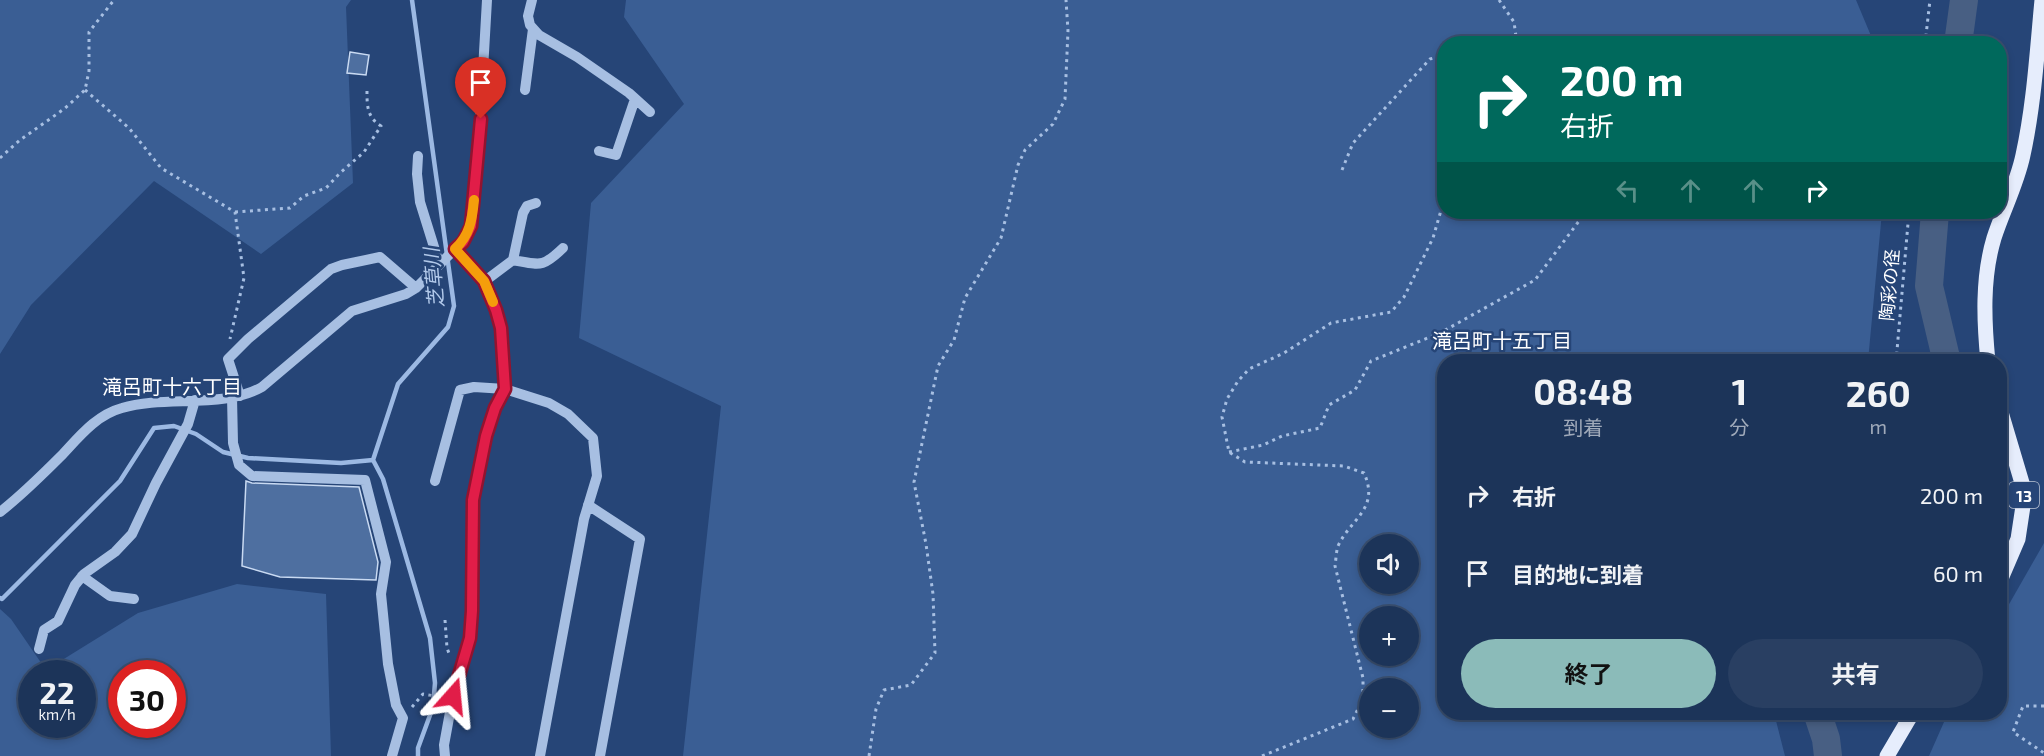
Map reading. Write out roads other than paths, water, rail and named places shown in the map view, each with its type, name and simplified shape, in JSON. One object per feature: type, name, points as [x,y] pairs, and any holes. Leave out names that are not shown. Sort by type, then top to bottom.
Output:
[{"type":"main road","points":[[2007,202],[2023,156],[2042,0]]},
{"type":"main road","points":[[1987,354],[1984,323],[1987,275],[1994,240],[2001,219]]},
{"type":"main road","name":"13","points":[[2007,433],[2025,493],[2018,539],[2007,565]]},
{"type":"main road","points":[[1887,756],[1908,720]]},
{"type":"street","points":[[0,512],[19,498],[100,417],[121,408],[142,404],[236,397],[253,393],[352,311],[406,294],[416,288],[463,242],[471,226],[480,140],[487,0]]},
{"type":"street","points":[[532,0],[528,16],[530,25],[539,35],[577,57],[650,112]]},
{"type":"street","points":[[525,90],[533,28]]},
{"type":"street","points":[[599,151],[616,155],[634,99]]},
{"type":"street","points":[[418,156],[420,202],[439,263]]},
{"type":"street","points":[[484,281],[513,260],[523,213],[527,206],[536,203]]},
{"type":"street","points":[[513,260],[539,265],[549,262],[563,248]]},
{"type":"street","points":[[445,756],[444,745],[453,696],[470,638],[473,500],[486,436],[495,408],[505,389],[501,328],[484,281],[455,249]]},
{"type":"street","points":[[392,756],[403,718],[396,705],[388,664],[381,594],[386,562],[365,480],[252,476],[239,465],[233,443],[236,397],[228,359],[248,339],[331,269],[380,257],[416,288]]},
{"type":"street","points":[[435,481],[460,390],[474,387],[505,389],[549,403],[568,414],[593,438],[597,476],[588,505],[540,756]]},
{"type":"street","points":[[39,649],[44,630],[58,621],[82,576],[91,567],[115,552],[132,534],[156,483],[182,437],[195,400]]},
{"type":"street","points":[[588,505],[640,539],[600,756]]},
{"type":"street","points":[[82,576],[110,596],[134,599]]},
{"type":"waterway","name":"芝草川","points":[[373,460],[398,384],[448,327],[454,306],[412,0]]},
{"type":"waterway","points":[[1959,36],[1964,0]]},
{"type":"waterway","points":[[1934,219],[1929,286],[1945,354]]},
{"type":"waterway","points":[[0,598],[2,599],[120,481],[154,428],[174,426],[196,434],[223,452],[248,458],[341,463],[373,460]]},
{"type":"waterway","points":[[373,460],[383,479],[430,638],[435,683],[433,707],[418,748],[418,756]]},
{"type":"waterway","points":[[1820,720],[1826,739],[1828,756]]},
{"type":"district","name":"滝呂町十五丁目","points":[[1502,340]]},
{"type":"district","name":"滝呂町十六丁目","points":[[172,386]]}]
